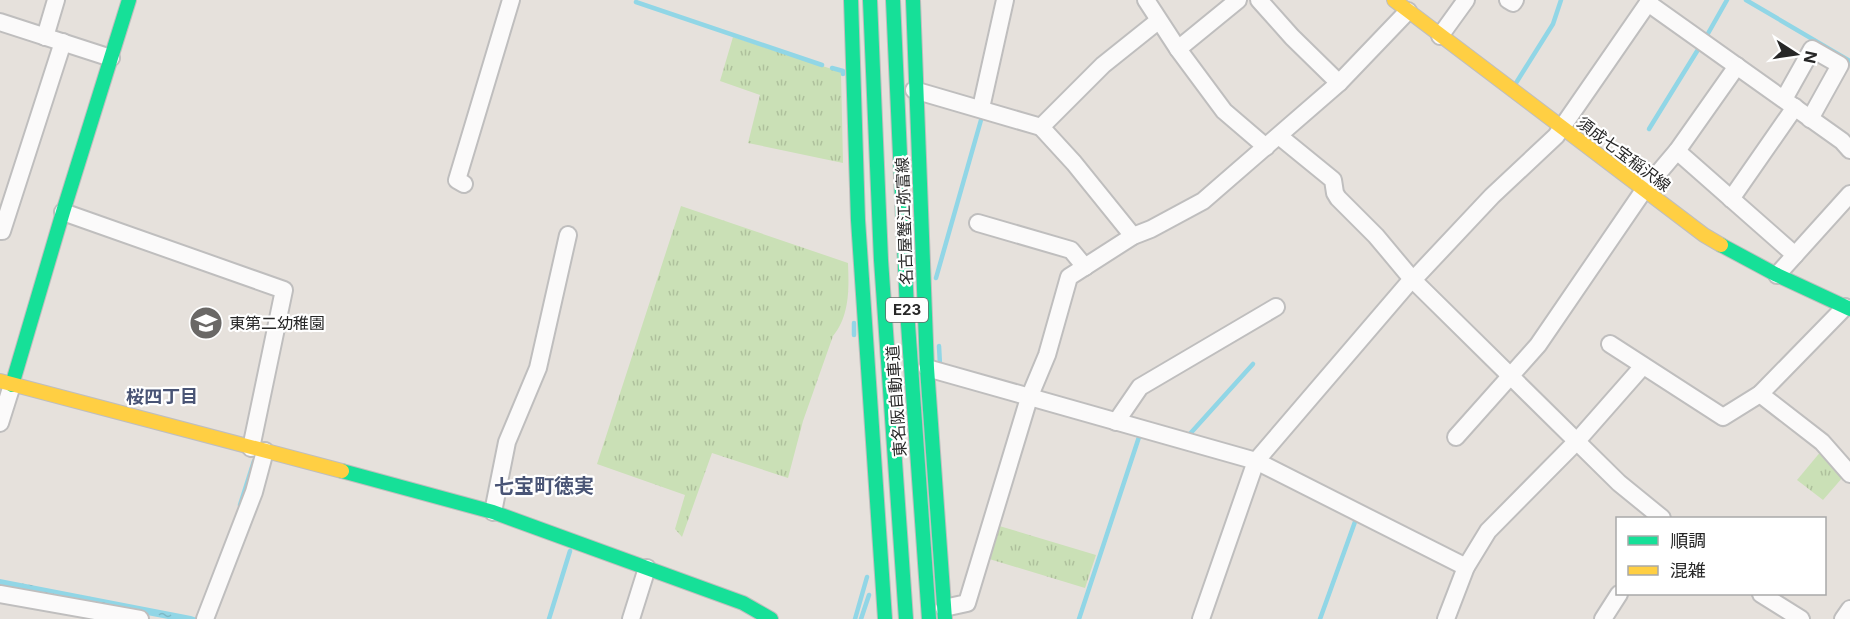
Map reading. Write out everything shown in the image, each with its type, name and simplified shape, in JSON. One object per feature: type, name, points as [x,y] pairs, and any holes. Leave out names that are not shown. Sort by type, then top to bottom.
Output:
[{"type":"main road","points":[[129,0],[63,212],[6,383],[493,512],[743,603],[771,619]]},
{"type":"main road","points":[[851,0],[863,296],[885,619]]},
{"type":"main road","name":"東名阪自動車道","points":[[870,0],[881,260],[906,619]]},
{"type":"main road","name":"東名阪自動車道","points":[[893,0],[912,401],[929,619]]},
{"type":"main road","name":"名古屋蟹江弥富線","points":[[912,0],[927,368],[945,614]]},
{"type":"main road","name":"須成七宝稲沢線","points":[[1394,0],[1704,235],[1777,275],[1848,307]]},
{"type":"street","points":[[45,37],[56,0]]},
{"type":"street","points":[[464,184],[457,180],[511,0]]},
{"type":"street","points":[[981,108],[1005,0]]},
{"type":"street","points":[[1146,0],[1158,21],[1224,111],[1333,180],[1338,198],[1376,236],[1413,280],[1618,483],[1660,517]]},
{"type":"street","points":[[1178,49],[1239,0]]},
{"type":"street","points":[[1258,0],[1339,83]]},
{"type":"street","points":[[1440,36],[1466,0]]},
{"type":"street","points":[[1508,0],[1513,3],[1515,0]]},
{"type":"street","points":[[1201,619],[1256,461],[1413,280],[1492,196],[1556,136],[1649,2],[1842,141],[1850,150]]},
{"type":"street","points":[[945,614],[966,603],[1029,398],[1047,355],[1069,277],[1133,236],[1203,201],[1339,83],[1408,11]]},
{"type":"street","points":[[1041,127],[1102,65],[1158,21]]},
{"type":"street","points":[[0,22],[111,58]]},
{"type":"street","points":[[0,231],[2,231],[63,42]]},
{"type":"street","points":[[1731,199],[1789,103],[1812,49],[1840,65],[1810,118]]},
{"type":"street","points":[[1456,437],[1551,328],[1644,190],[1677,151],[1737,66]]},
{"type":"street","points":[[915,90],[1041,127],[1074,163],[1133,236]]},
{"type":"street","points":[[1677,151],[1795,255]]},
{"type":"street","points":[[1777,275],[1850,194]]},
{"type":"street","points":[[63,212],[284,290],[258,450],[254,492],[210,618]]},
{"type":"street","points":[[978,223],[1071,250],[1085,267]]},
{"type":"street","points":[[493,512],[507,442],[538,368],[568,235]]},
{"type":"street","points":[[1116,422],[1140,387],[1276,307]]},
{"type":"street","points":[[1610,344],[1723,417],[1760,394],[1848,307]]},
{"type":"street","points":[[1446,619],[1466,567],[1488,531],[1577,441],[1643,366]]},
{"type":"street","points":[[927,368],[1256,461],[1466,567]]},
{"type":"street","points":[[0,423],[6,383]]},
{"type":"street","points":[[1760,394],[1822,442],[1850,474]]},
{"type":"street","points":[[631,619],[647,568]]},
{"type":"street","points":[[0,594],[134,619]]},
{"type":"street","points":[[1603,619],[1618,595]]},
{"type":"street","points":[[1763,595],[1801,619]]},
{"type":"street","points":[[1843,619],[1850,609]]},
{"type":"green space","points":[[733,37],[841,72],[843,163],[748,143],[760,95],[720,81]]},
{"type":"green space","points":[[681,206],[848,263],[847,301],[843,320],[833,336],[803,421],[788,478],[712,453],[682,537],[675,529],[685,495],[597,464]]},
{"type":"green space","points":[[1822,450],[1843,477],[1823,500],[1797,480]]},
{"type":"green space","points":[[996,525],[1096,555],[1085,588],[986,558]]},
{"type":"water","points":[[0,579],[200,619],[168,619],[0,587]]},
{"type":"waterway","points":[[1516,83],[1553,24],[1561,0]]},
{"type":"waterway","points":[[1706,37],[1727,0]]},
{"type":"waterway","points":[[1746,0],[1850,61]]},
{"type":"waterway","points":[[636,2],[822,65]]},
{"type":"waterway","points":[[1649,129],[1699,48]]},
{"type":"waterway","points":[[832,68],[843,71],[843,74]]},
{"type":"waterway","points":[[936,278],[983,113]]},
{"type":"waterway","points":[[854,323],[854,335]]},
{"type":"waterway","points":[[939,346],[940,365]]},
{"type":"waterway","points":[[1186,435],[1188,436],[1253,364]]},
{"type":"waterway","points":[[1079,619],[1140,434]]},
{"type":"waterway","points":[[240,505],[254,461]]},
{"type":"waterway","points":[[1320,619],[1356,519]]},
{"type":"waterway","points":[[549,619],[570,551]]},
{"type":"waterway","points":[[855,619],[867,577]]},
{"type":"waterway","points":[[861,619],[869,595]]},
{"type":"traffic: fast","points":[[12,385],[129,0]]},
{"type":"traffic: fast","points":[[851,0],[858,220],[885,619]]},
{"type":"traffic: fast","points":[[870,0],[881,260],[906,619]]},
{"type":"traffic: fast","points":[[893,0],[907,310],[929,619]]},
{"type":"traffic: fast","points":[[913,0],[927,368],[945,619]]},
{"type":"traffic: fast","points":[[1721,245],[1777,275],[1850,309]]},
{"type":"traffic: fast","points":[[342,471],[493,512],[743,603],[771,619]]},
{"type":"traffic: slow","points":[[1394,0],[1704,235],[1721,245]]},
{"type":"traffic: slow","points":[[0,381],[342,471]]},
{"type":"place","name":"東第二幼稚園","points":[[206,323]]},
{"type":"district","name":"桜四丁目","points":[[162,397]]},
{"type":"district","name":"七宝町徳実","points":[[544,486]]}]
